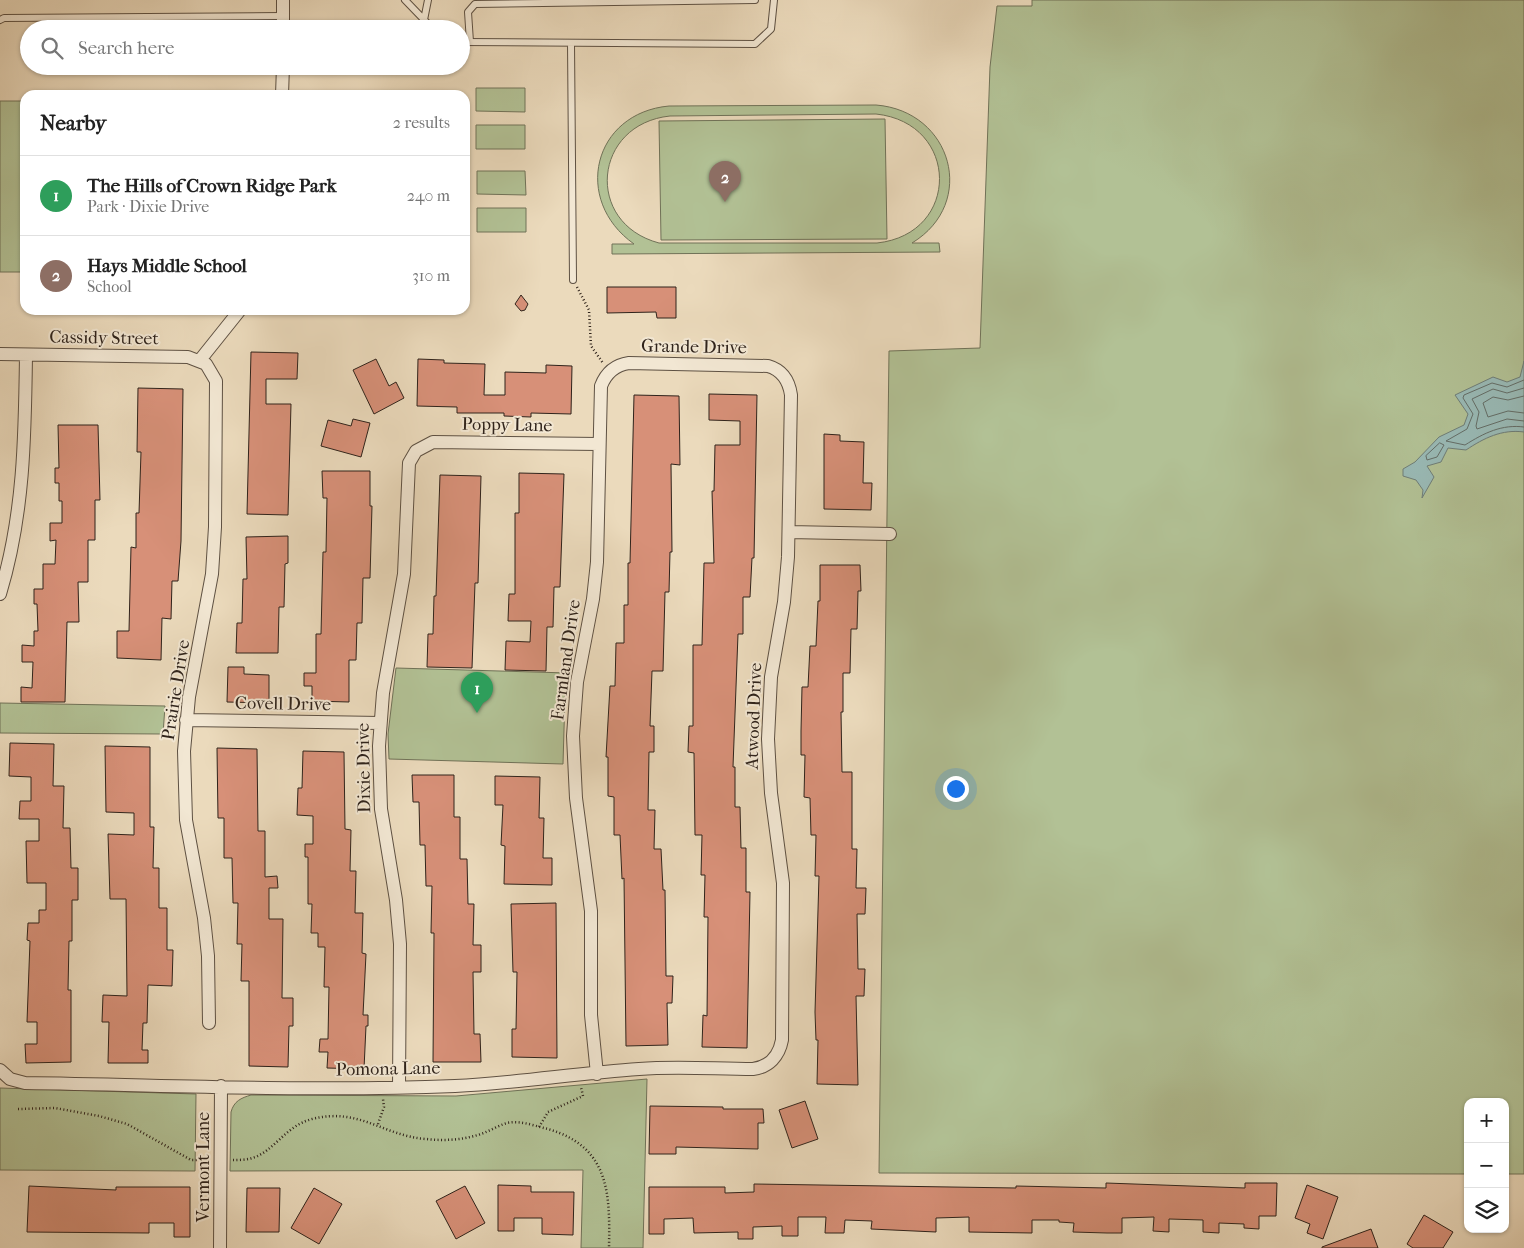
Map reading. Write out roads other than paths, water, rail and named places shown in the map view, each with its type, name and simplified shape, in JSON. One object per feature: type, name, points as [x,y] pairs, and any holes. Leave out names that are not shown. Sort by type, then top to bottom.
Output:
[{"type":"street","points":[[283,0],[283,20]]},
{"type":"street","points":[[282,90],[283,75]]},
{"type":"street","points":[[203,362],[236,315]]},
{"type":"street","name":"Cassidy Street","points":[[0,354],[188,357],[203,362]]},
{"type":"street","points":[[0,594],[14,538],[21,495],[26,355]]},
{"type":"street","name":"Prairie Drive","points":[[203,362],[214,375],[217,387],[215,543],[209,598],[193,674],[186,720],[185,804],[192,858],[206,933],[208,1023]]},
{"type":"street","name":"Grande Drive","points":[[608,373],[616,367],[630,363],[762,365],[780,372]]},
{"type":"street","name":"Atwood Drive","points":[[771,1062],[780,1050],[782,1040],[784,906],[781,861],[770,778],[768,708],[773,662],[787,579],[791,395],[788,382],[780,372]]},
{"type":"street","name":"Farmland Drive","points":[[597,1074],[592,1015],[592,911],[576,798],[573,736],[577,682],[593,599],[597,562],[600,390],[608,373]]},
{"type":"street","name":"Poppy Lane","points":[[416,451],[428,444],[439,442],[599,444]]},
{"type":"street","name":"Dixie Drive","points":[[399,1087],[400,944],[396,900],[381,809],[378,762],[385,678],[404,574],[408,469],[416,451]]},
{"type":"street","points":[[789,532],[890,534]]},
{"type":"street","name":"Covell Drive","points":[[186,720],[380,723]]},
{"type":"street","name":"Pomona Lane","points":[[2,1072],[16,1082],[25,1083],[399,1087],[506,1083],[654,1068],[752,1069],[771,1062]]},
{"type":"street","name":"Vermont Lane","points":[[220,1248],[221,1086]]},
{"type":"lane","points":[[405,0],[424,20]]},
{"type":"lane","points":[[424,20],[428,0]]},
{"type":"lane","points":[[469,20],[468,12],[475,4],[755,0]]},
{"type":"lane","points":[[470,42],[755,44],[771,29],[774,0]]},
{"type":"lane","points":[[0,20],[20,20]]},
{"type":"lane","points":[[572,43],[574,280]]},
{"type":"water","points":[[1524,361],[1524,432],[1516,431],[1494,435],[1466,450],[1448,448],[1441,462],[1427,466],[1434,477],[1422,498],[1423,490],[1416,480],[1403,476],[1403,469],[1415,462],[1439,437],[1464,425],[1468,414],[1455,395],[1493,377],[1507,382],[1520,377]]},
{"type":"place","name":"Hays Middle School","points":[[725,202]]},
{"type":"place","name":"The Hills of Crown Ridge Park","points":[[477,713]]}]
